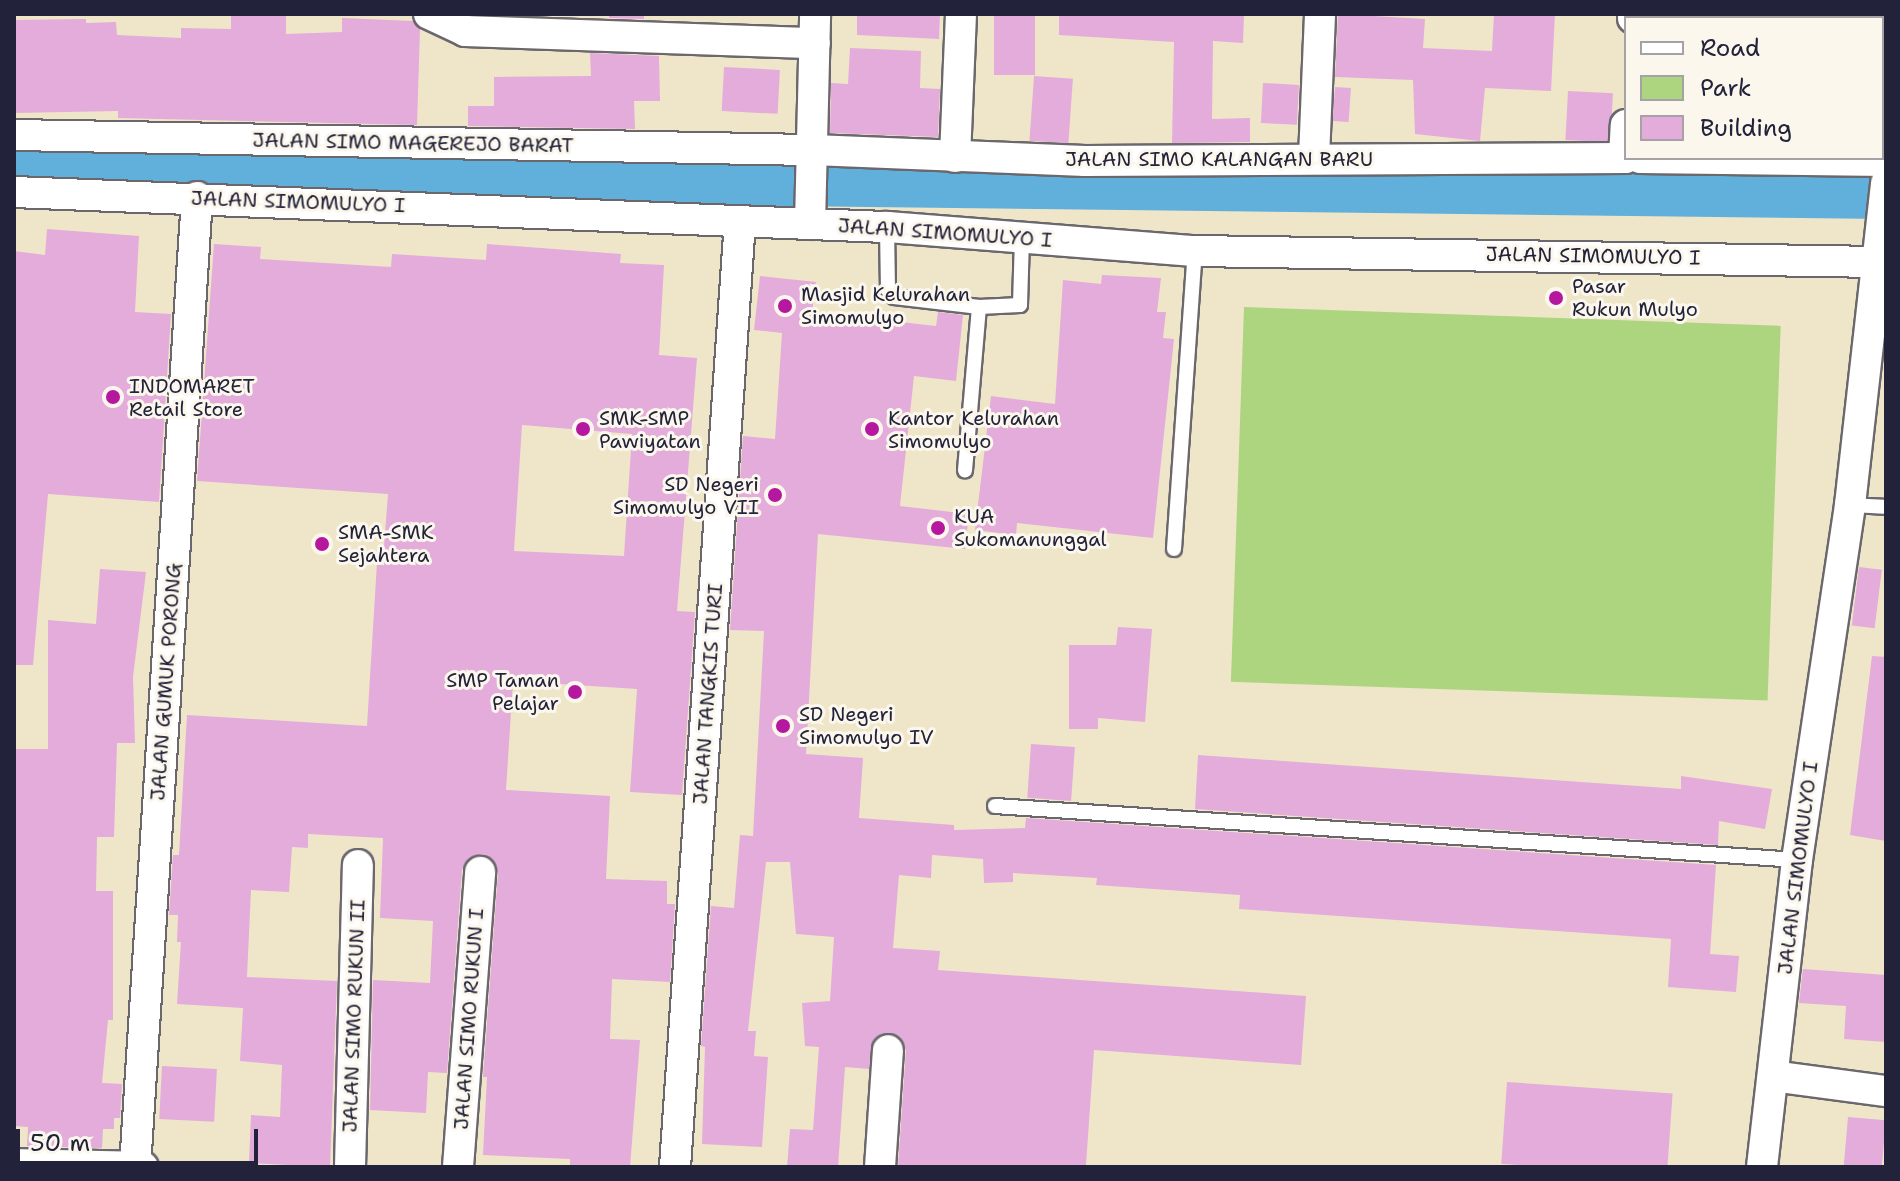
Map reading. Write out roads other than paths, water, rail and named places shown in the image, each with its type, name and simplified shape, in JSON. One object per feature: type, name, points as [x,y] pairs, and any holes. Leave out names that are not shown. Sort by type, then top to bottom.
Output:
[{"type":"street","points":[[429,14],[465,31],[815,28],[810,213]]},
{"type":"street","points":[[955,157],[961,14]]},
{"type":"street","points":[[1314,158],[1320,14]]},
{"type":"street","name":"JALAN SIMO MAGEREJO BARAT","points":[[14,135],[813,155]]},
{"type":"street","name":"JALAN SIMO KALANGAN BARU","points":[[813,155],[1624,158]]},
{"type":"street","name":"JALAN SIMO KALANGAN BARU","points":[[1801,160],[1886,161]]},
{"type":"street","name":"JALAN SIMOMULYO I","points":[[1762,1167],[1797,860],[1850,505],[1886,183]]},
{"type":"street","name":"JALAN SIMOMULYO I","points":[[14,192],[740,221],[810,213],[887,227],[1195,251],[1878,252]]},
{"type":"street","name":"JALAN GUMUK PORONG","points":[[135,1167],[197,197]]},
{"type":"street","name":"JALAN TANGKIS TURI","points":[[675,1167],[740,221]]},
{"type":"street","name":"JALAN SIMO RUKUN II","points":[[350,1167],[358,865]]},
{"type":"street","name":"JALAN SIMO RUKUN I","points":[[458,1167],[480,872]]},
{"type":"street","points":[[880,1167],[888,1050]]},
{"type":"street","points":[[1773,1076],[1886,1091]]},
{"type":"street","points":[[14,1164],[143,1167]]},
{"type":"lane","points":[[887,227],[888,290],[894,297],[979,307],[1020,305],[1022,238]]},
{"type":"lane","points":[[1174,549],[1195,251]]},
{"type":"lane","points":[[965,470],[979,307]]},
{"type":"lane","points":[[1850,505],[1886,507]]},
{"type":"lane","points":[[995,806],[1797,860]]},
{"type":"waterway","points":[[14,155],[452,173],[1886,190]]},
{"type":"place","name":"Pasar Rukun Mulyo","points":[[1556,298]]},
{"type":"place","name":"Masjid Kelurahan Simomulyo","points":[[785,306]]},
{"type":"place","name":"INDOMARET Retail Store","points":[[113,397]]},
{"type":"place","name":"SMK-SMP Pawiyatan","points":[[583,429]]},
{"type":"place","name":"Kantor Kelurahan Simomulyo","points":[[872,429]]},
{"type":"place","name":"SD Negeri Simomulyo VII","points":[[775,495]]},
{"type":"place","name":"KUA Sukomanunggal","points":[[938,528]]},
{"type":"place","name":"SMA-SMK Sejahtera","points":[[322,544]]},
{"type":"place","name":"SMP Taman Pelajar","points":[[575,692]]},
{"type":"place","name":"SD Negeri Simomulyo IV","points":[[783,726]]}]
